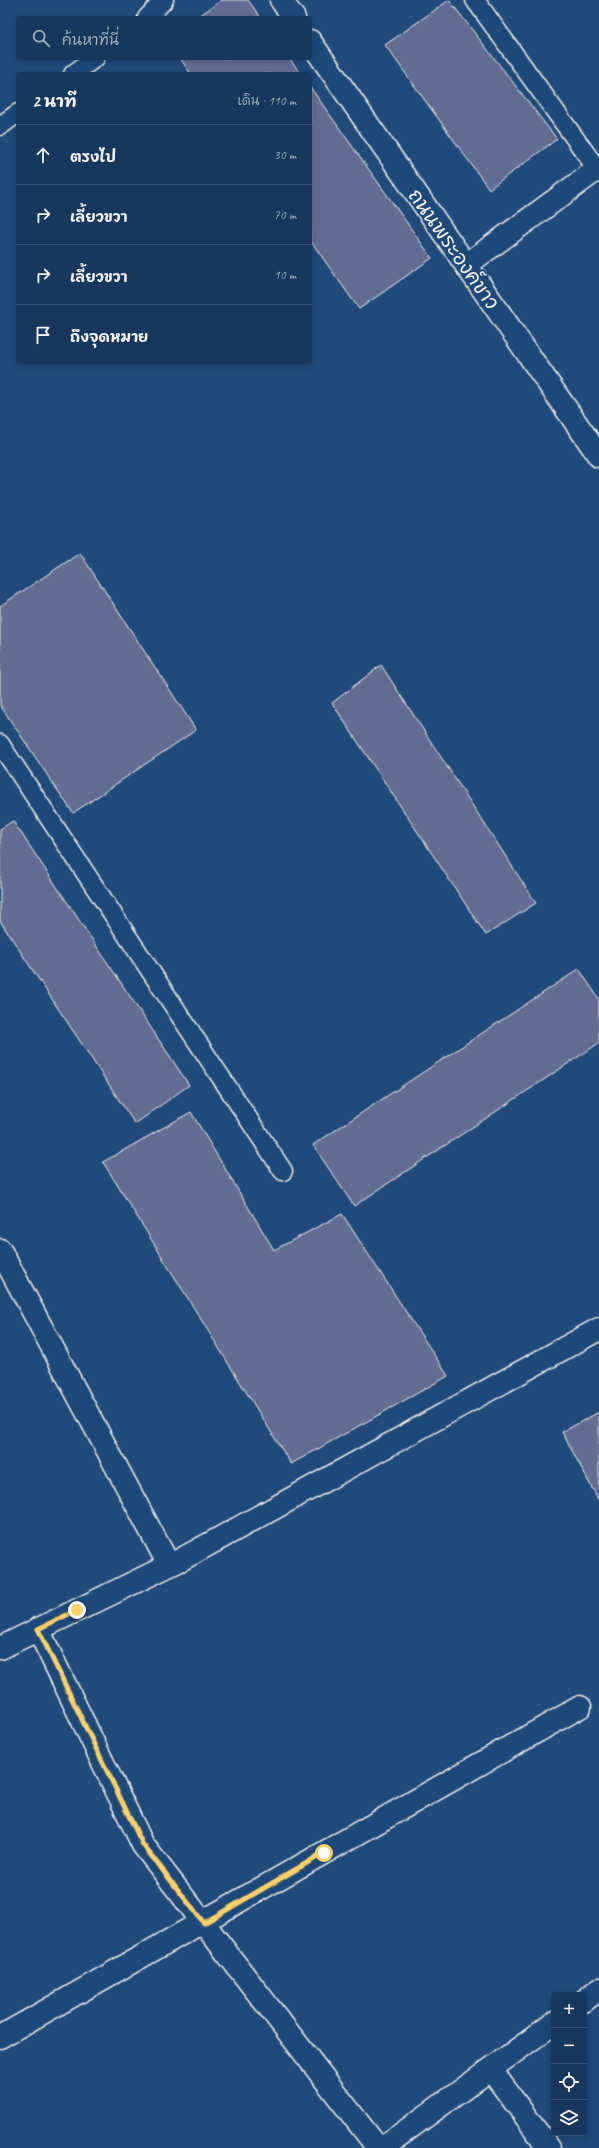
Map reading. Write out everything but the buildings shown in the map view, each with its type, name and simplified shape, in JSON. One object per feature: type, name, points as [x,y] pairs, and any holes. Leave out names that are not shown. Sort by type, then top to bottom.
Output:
[{"type":"street","points":[[281,0],[293,16]]},
{"type":"street","name":"ถนนพระองค์ขาว","points":[[312,45],[599,456]]},
{"type":"street","points":[[466,265],[598,169]]},
{"type":"street","points":[[0,1250],[169,1566]]},
{"type":"street","points":[[0,1648],[169,1566],[599,1329]]},
{"type":"street","points":[[38,1629],[143,1845],[378,2148]]},
{"type":"street","points":[[0,2038],[204,1923],[580,1707]]},
{"type":"street","points":[[587,1999],[599,1989]]},
{"type":"street","points":[[382,2148],[551,2025]]},
{"type":"street","points":[[491,2070],[549,2148]]},
{"type":"lane","points":[[149,16],[164,0]]},
{"type":"lane","points":[[475,0],[598,169]]},
{"type":"lane","points":[[76,72],[92,60]]},
{"type":"lane","points":[[0,126],[16,114]]},
{"type":"lane","points":[[0,744],[283,1171]]},
{"type":"route","points":[[77,1610],[38,1629],[143,1845],[204,1923],[324,1853]]}]
